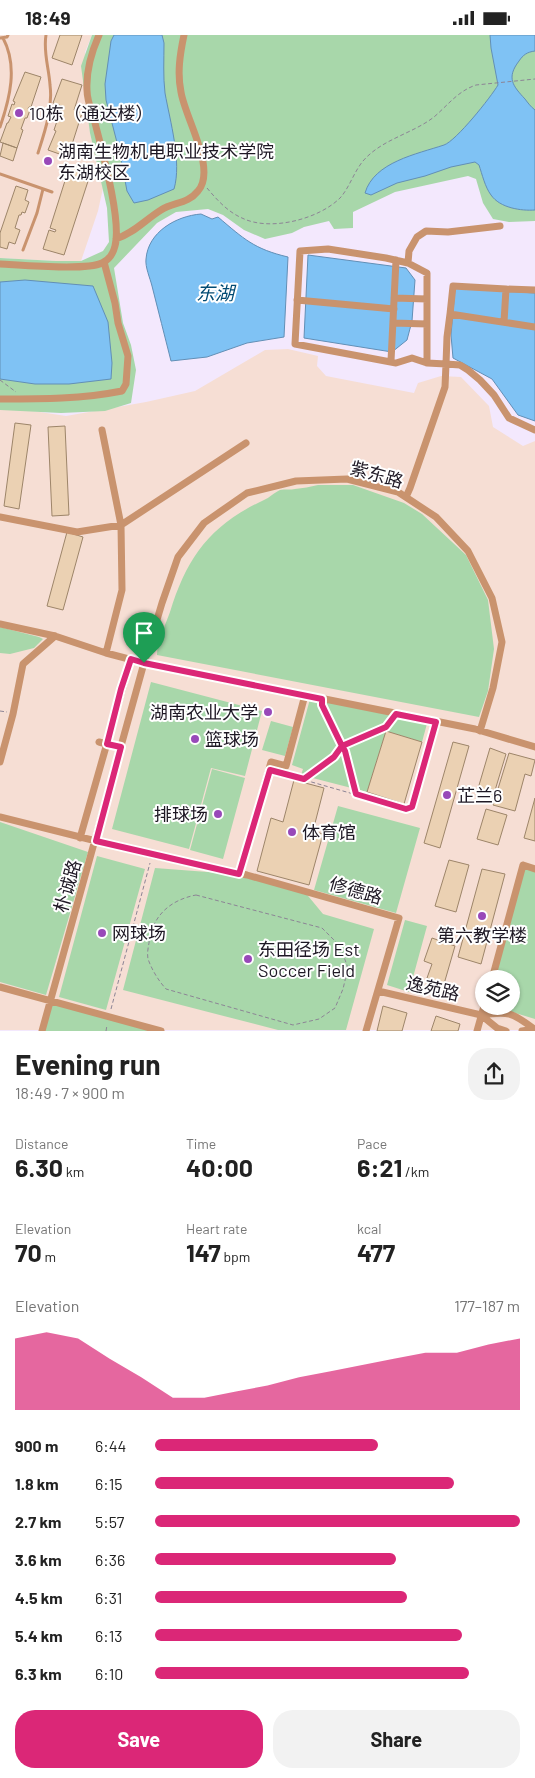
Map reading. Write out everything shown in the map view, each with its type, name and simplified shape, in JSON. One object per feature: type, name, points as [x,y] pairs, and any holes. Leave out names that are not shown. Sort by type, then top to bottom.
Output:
[{"type":"street","points":[[0,264],[84,267],[104,262],[111,257],[116,245],[116,221],[87,92],[87,71],[92,50],[99,35]]},
{"type":"street","points":[[116,239],[126,235],[162,209],[189,200],[202,185],[204,177],[202,159],[181,93],[179,64],[184,35]]},
{"type":"street","points":[[408,263],[409,251],[417,237],[426,231],[448,232],[500,226]]},
{"type":"street","points":[[427,363],[427,273],[408,263],[328,249],[300,251],[300,300],[295,344],[392,359],[396,363],[412,358],[427,363],[460,365],[480,380],[494,395],[509,418],[535,430]]},
{"type":"street","points":[[0,399],[69,399],[94,397],[122,391],[126,384],[128,356],[118,323],[114,296],[104,262]]},
{"type":"street","points":[[392,359],[395,262]]},
{"type":"street","points":[[406,497],[445,387],[446,337],[453,286],[535,290]]},
{"type":"street","points":[[504,322],[506,289]]},
{"type":"street","points":[[394,298],[427,299]]},
{"type":"street","points":[[300,300],[394,309]]},
{"type":"street","points":[[450,314],[535,327]]},
{"type":"street","points":[[393,323],[427,323]]},
{"type":"street","points":[[102,430],[121,525],[122,590],[106,653]]},
{"type":"street","points":[[0,517],[77,532],[121,525],[246,443]]},
{"type":"street","name":"紫东路","points":[[144,663],[178,557],[204,523],[248,493],[296,481],[347,479],[398,492],[436,517],[468,551],[492,598],[502,642],[494,688],[480,731]]},
{"type":"street","points":[[0,624],[55,636],[144,663],[480,731],[535,747]]},
{"type":"street","points":[[0,762],[13,714],[23,664],[55,636]]},
{"type":"street","points":[[80,838],[131,659]]},
{"type":"street","name":"朴诚路","points":[[42,1031],[144,663]]},
{"type":"street","points":[[0,817],[152,855],[243,874],[271,762],[286,766],[305,695]]},
{"type":"street","points":[[99,742],[121,747]]},
{"type":"street","points":[[495,970],[524,865],[535,869]]},
{"type":"street","name":"修德路","points":[[243,874],[399,918],[378,991]]},
{"type":"street","points":[[0,987],[161,1031]]},
{"type":"street","points":[[366,1031],[378,991]]},
{"type":"street","name":"逸苑路","points":[[378,991],[475,1014]]},
{"type":"street","points":[[477,1031],[481,1015]]},
{"type":"street","name":"逸苑路","points":[[481,1015],[497,1028],[506,1031]]},
{"type":"street","points":[[514,1015],[534,1029]]},
{"type":"street","points":[[522,1031],[534,1029]]},
{"type":"lane","points":[[0,127],[10,98],[10,50],[1,38],[8,35]]},
{"type":"lane","points":[[38,153],[50,106],[51,86],[45,54],[46,35]]},
{"type":"lane","points":[[0,174],[52,192]]},
{"type":"lane","points":[[23,250],[37,213],[42,189]]},
{"type":"path","points":[[202,185],[234,214],[253,223],[287,223],[301,219],[329,206],[340,197],[363,161],[386,142],[428,120],[457,95],[476,85],[535,79]]},
{"type":"path","points":[[0,380],[12,388]]},
{"type":"path","points":[[322,699],[322,705],[342,746],[356,794]]},
{"type":"path","points":[[304,779],[334,757],[342,746],[386,727],[396,714]]},
{"type":"path","points":[[270,770],[406,809],[412,807],[436,722]]},
{"type":"path","points":[[108,1017],[152,855]]},
{"type":"path","points":[[196,895],[322,929],[340,946],[348,967],[343,989],[335,1008],[319,1019],[293,1025],[166,989],[156,977],[147,957],[150,935],[153,923],[168,906],[183,897],[196,895]]},
{"type":"shaded area","name":"湖南生物机电职业技术学院 东湖校区","points":[[0,35],[92,35],[85,52],[90,133],[103,188],[98,211],[81,261],[0,258]]},
{"type":"shaded area","name":"湖南农业大学","points":[[288,349],[318,356],[317,366],[326,376],[414,393],[418,383],[441,376],[461,377],[489,406],[493,427],[523,446],[535,441],[535,1030],[0,1030],[0,406],[66,416],[195,391],[265,350]]},
{"type":"green space","points":[[92,35],[535,35],[535,221],[509,222],[493,219],[483,203],[476,179],[468,176],[395,192],[353,212],[353,228],[334,229],[329,221],[304,227],[292,233],[265,239],[244,230],[223,215],[208,209],[176,212],[157,223],[114,268],[123,323],[131,345],[136,370],[131,403],[105,411],[61,413],[0,410],[0,258],[81,261],[103,251],[109,242],[107,208],[90,133],[81,66]]},
{"type":"green space","points":[[318,485],[353,485],[404,503],[422,514],[466,555],[488,600],[494,649],[488,691],[479,717],[157,655],[158,644],[184,575],[203,545],[215,532],[229,520],[280,490]]},
{"type":"green space","points":[[0,627],[43,639],[34,648],[10,654],[0,653]]},
{"type":"green space","name":"篮球场","points":[[151,682],[262,711],[245,776],[211,768],[189,849],[112,829]]},
{"type":"green space","points":[[310,699],[428,720],[422,742],[386,731],[367,792],[301,775],[303,769],[292,765]]},
{"type":"green space","points":[[271,721],[293,727],[285,756],[262,750]]},
{"type":"green space","name":"排球场","points":[[212,769],[245,778],[223,859],[190,850]]},
{"type":"green space","points":[[338,806],[420,828],[396,913],[314,890]]},
{"type":"green space","points":[[0,822],[88,852],[46,995],[0,982]]},
{"type":"green space","name":"网球场","points":[[97,856],[145,869],[106,1010],[59,997]]},
{"type":"green space","points":[[523,865],[535,869],[535,1019],[520,1014],[520,970],[494,970]]},
{"type":"green space","name":"东田径场 Est Soccer Field","points":[[155,868],[247,875],[304,891],[323,914],[374,929],[346,1030],[278,1030],[123,990]]},
{"type":"green space","points":[[405,920],[427,926],[409,992],[387,985]]},
{"type":"green space","points":[[50,1001],[161,1031],[42,1031]]},
{"type":"water","points":[[114,35],[162,35],[164,43],[164,87],[177,167],[174,189],[148,200],[134,203],[127,191],[106,100],[105,84],[111,41]]},
{"type":"water","points":[[490,35],[535,35],[535,51],[527,53],[522,57],[515,67],[512,77],[514,86],[535,110],[535,210],[511,208],[495,199],[487,188],[479,165],[475,162],[397,183],[371,195],[365,193],[370,182],[387,167],[410,156],[449,142],[457,136],[481,108],[498,85]]},
{"type":"water","name":"东湖","points":[[201,214],[212,219],[218,217],[258,247],[288,257],[284,337],[247,343],[207,357],[171,361],[147,269],[148,249],[158,233],[165,227],[182,218]]},
{"type":"water","points":[[308,255],[406,268],[415,280],[412,321],[407,340],[392,352],[304,338]]},
{"type":"water","points":[[25,280],[93,286],[108,322],[112,363],[111,379],[69,384],[35,384],[0,379],[0,282]]},
{"type":"water","points":[[455,288],[535,293],[535,421],[518,415],[492,379],[453,358],[451,335]]},
{"type":"building","points":[[60,35],[82,35],[72,65],[52,58]]},
{"type":"building","name":"10栋（通达楼）","points":[[25,72],[41,77],[31,107],[28,109],[30,110],[27,118],[25,118],[21,129],[23,130],[17,148],[0,142],[11,117],[8,116],[12,104],[14,105],[15,102],[13,101]]},
{"type":"building","points":[[62,79],[82,85],[74,110],[82,113],[68,157],[48,150],[56,131],[54,130],[62,106],[53,103]]},
{"type":"building","points":[[3,143],[17,148],[13,161],[0,156]]},
{"type":"building","points":[[70,165],[91,172],[64,255],[43,249],[49,230],[55,232],[56,230],[50,228]]},
{"type":"building","points":[[16,186],[28,190],[25,200],[29,202],[25,213],[22,212],[19,215],[15,228],[20,230],[15,244],[9,242],[7,249],[0,247],[0,233]]},
{"type":"building","points":[[15,423],[31,425],[19,509],[4,506]]},
{"type":"building","points":[[65,426],[69,515],[52,516],[48,427]]},
{"type":"building","points":[[67,532],[83,537],[63,610],[47,606]]},
{"type":"building","points":[[386,731],[422,742],[404,804],[367,792]]},
{"type":"building","name":"芷兰6","points":[[453,742],[469,746],[440,848],[424,843]]},
{"type":"building","points":[[490,748],[506,754],[493,797],[477,792]]},
{"type":"building","points":[[509,753],[535,760],[531,776],[525,774],[515,811],[493,805]]},
{"type":"building","name":"体育馆","points":[[294,780],[324,788],[313,831],[323,834],[309,885],[257,871],[271,818],[283,822]]},
{"type":"building","points":[[535,798],[535,841],[524,838]]},
{"type":"building","points":[[486,809],[507,815],[498,845],[477,839]]},
{"type":"building","points":[[449,860],[469,865],[456,912],[435,906]]},
{"type":"building","name":"第六教学楼","points":[[482,869],[505,874],[481,964],[458,957]]},
{"type":"building","points":[[432,938],[455,946],[444,984],[427,978],[432,964],[424,961]]},
{"type":"building","points":[[383,1006],[407,1013],[402,1031],[377,1031]]},
{"type":"building","points":[[436,1016],[460,1024],[458,1031],[431,1031]]},
{"type":"place","name":"10栋（通达楼）","points":[[19,113]]},
{"type":"place","name":"湖南生物机电职业技术学院 东湖校区","points":[[48,161]]},
{"type":"place","name":"湖南农业大学","points":[[268,712]]},
{"type":"place","name":"篮球场","points":[[195,739]]},
{"type":"place","name":"芷兰6","points":[[447,795]]},
{"type":"place","name":"排球场","points":[[218,814]]},
{"type":"place","name":"体育馆","points":[[292,832]]},
{"type":"place","name":"第六教学楼","points":[[482,916]]},
{"type":"place","name":"网球场","points":[[102,933]]},
{"type":"place","name":"东田径场 Est Soccer Field","points":[[248,959]]},
{"type":"route","points":[[144,663],[131,659],[121,689],[107,744],[121,747],[96,841],[239,874],[270,770],[304,779],[334,757],[342,746],[386,727],[396,714],[436,722],[412,807],[406,809],[356,794],[345,751],[342,746],[322,705],[322,699],[144,663]]}]
